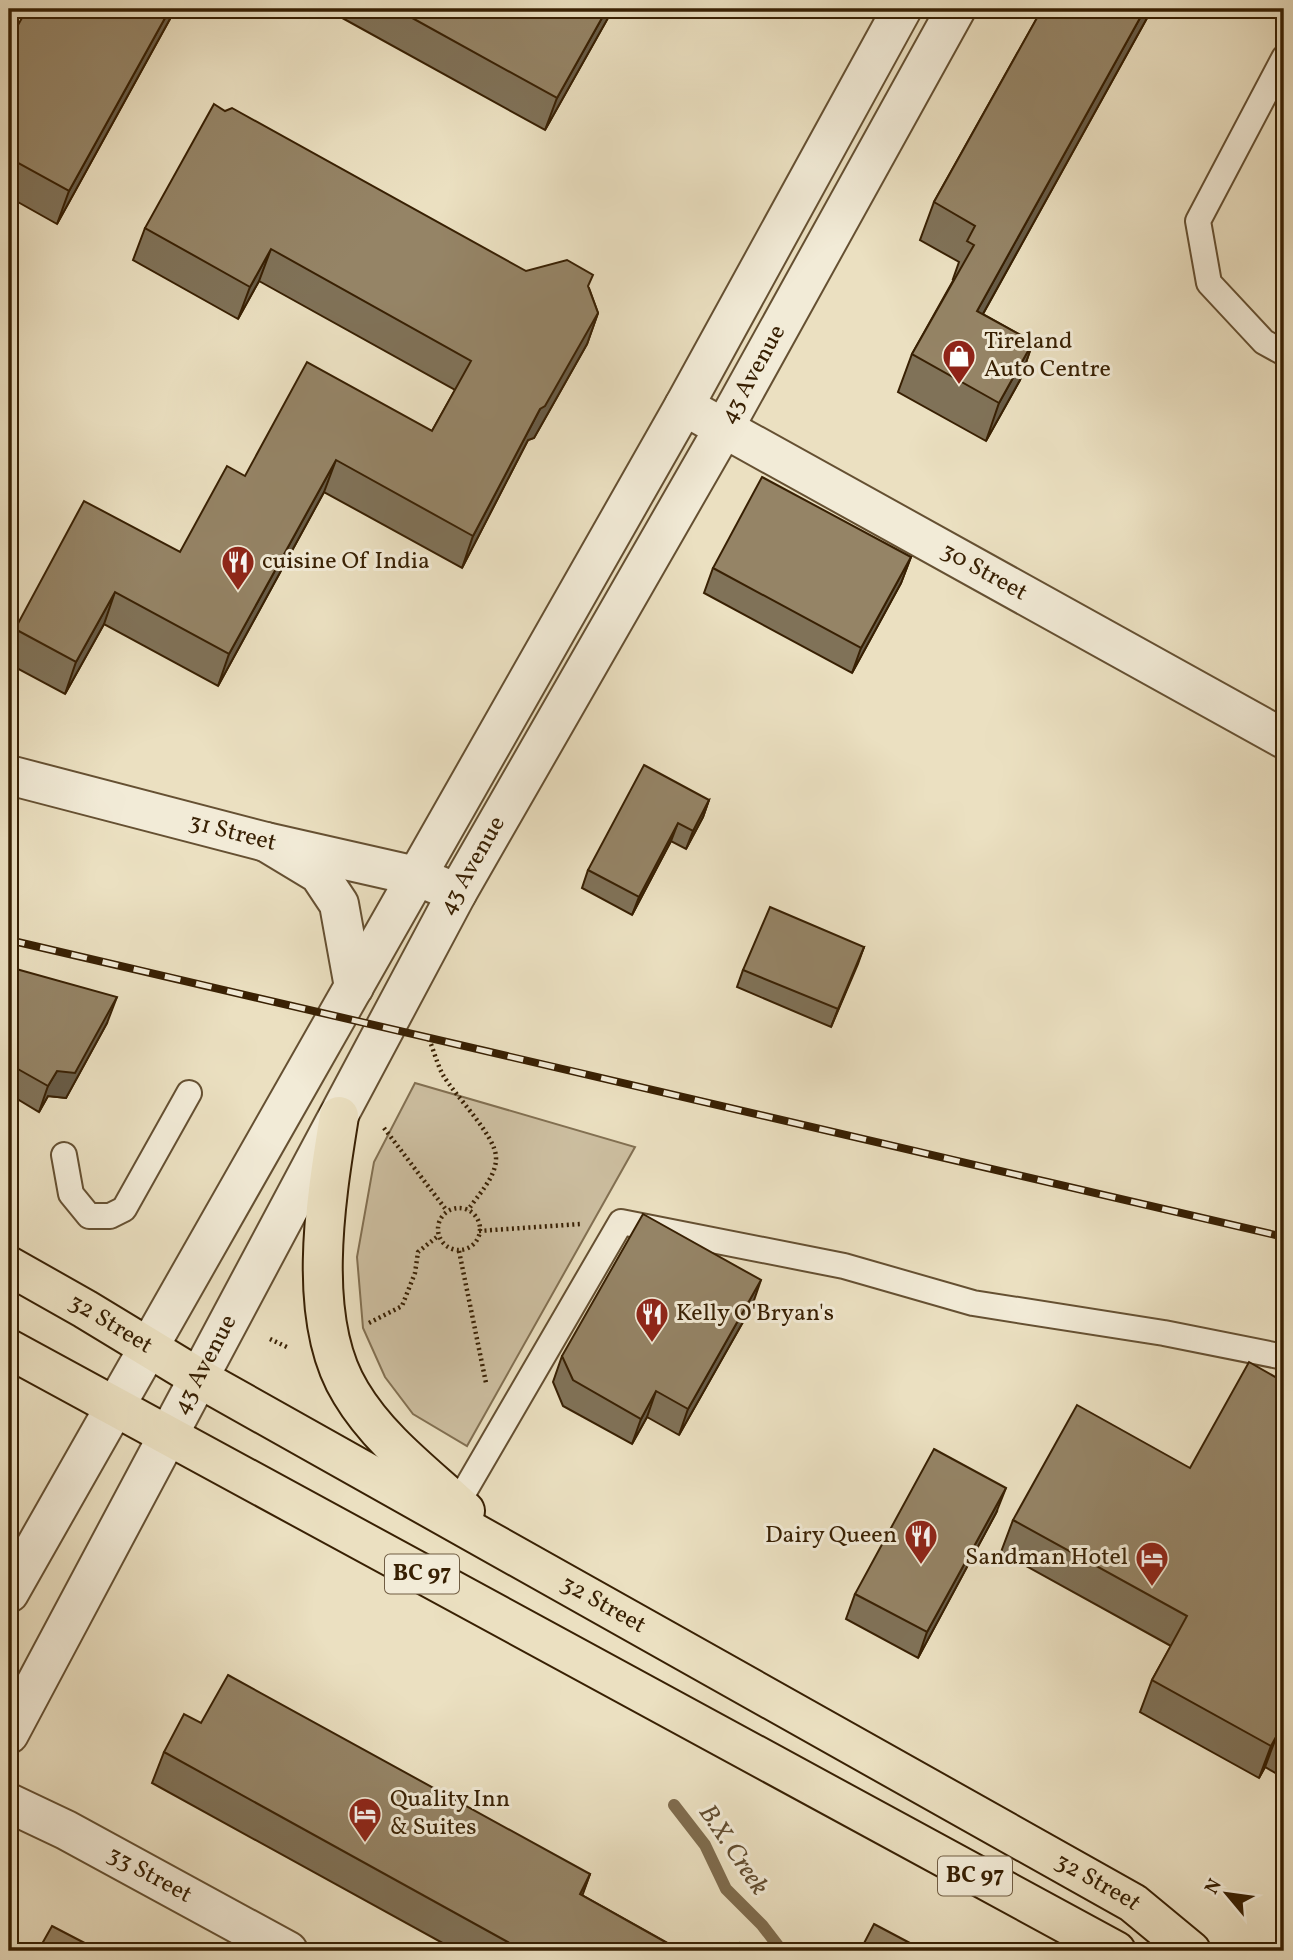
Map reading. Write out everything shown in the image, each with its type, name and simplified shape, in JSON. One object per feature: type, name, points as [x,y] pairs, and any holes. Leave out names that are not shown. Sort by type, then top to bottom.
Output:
[{"type":"highway","points":[[339,1116],[326,1204],[323,1273],[332,1346],[350,1391],[379,1432],[513,1555]]},
{"type":"highway","name":"32 Street","points":[[9,1266],[197,1377],[1133,1903],[1191,1951]]},
{"type":"highway","name":"32 Street","points":[[9,1349],[1116,1951]]},
{"type":"street","name":"43 Avenue","points":[[9,1592],[684,406],[902,9]]},
{"type":"street","name":"43 Avenue","points":[[9,1734],[166,1434],[457,893],[724,428],[956,9]]},
{"type":"street","name":"30 Street","points":[[684,406],[1284,739]]},
{"type":"street","name":"31 Street","points":[[9,775],[266,842],[416,876],[457,893]]},
{"type":"street","points":[[266,842],[320,874],[340,904],[354,987]]},
{"type":"street","name":"33 Street","points":[[9,1803],[66,1830],[288,1951]]},
{"type":"lane","points":[[1284,58],[1198,221],[1209,283],[1264,342],[1284,354]]},
{"type":"lane","points":[[64,1155],[71,1194],[89,1216],[110,1216],[124,1209],[189,1093]]},
{"type":"lane","points":[[457,1504],[621,1222],[844,1266],[973,1303],[1164,1333],[1284,1357]]},
{"type":"path","points":[[429,1039],[441,1072],[464,1107],[489,1135],[496,1157],[491,1177],[468,1210]]},
{"type":"path","points":[[384,1128],[447,1212]]},
{"type":"path","points":[[454,1208],[468,1210],[478,1220],[479,1231],[472,1246],[459,1251],[446,1247],[438,1236],[439,1222],[447,1212],[454,1208]]},
{"type":"path","points":[[479,1231],[621,1222]]},
{"type":"path","points":[[356,1328],[402,1306],[415,1273],[418,1252],[438,1236]]},
{"type":"path","points":[[459,1251],[497,1435]]},
{"type":"shaded area","points":[[415,1083],[635,1147],[467,1446],[413,1414],[385,1377],[363,1328],[357,1257],[374,1162]]},
{"type":"building","points":[[27,9],[170,9],[69,191],[9,158],[9,41]]},
{"type":"building","points":[[396,9],[607,9],[557,98]]},
{"type":"building","points":[[1042,9],[1145,9],[977,311],[1033,342],[999,403],[912,354],[974,245],[967,241],[975,226],[934,202]]},
{"type":"building","points":[[214,104],[225,111],[232,108],[526,271],[567,260],[593,275],[588,286],[598,313],[545,406],[540,409],[473,536],[336,460],[229,654],[115,592],[76,662],[15,629],[84,501],[180,552],[227,466],[245,476],[307,362],[432,431],[471,361],[271,249],[250,287],[145,228]]},
{"type":"building","points":[[762,477],[911,557],[861,648],[713,568]]},
{"type":"building","points":[[644,765],[709,800],[693,831],[678,823],[639,897],[588,870]]},
{"type":"building","points":[[770,907],[864,947],[838,1009],[743,970]]},
{"type":"building","points":[[9,967],[117,997],[75,1073],[57,1071],[48,1086],[9,1064]]},
{"type":"building","name":"Kelly O'Bryan's","points":[[643,1214],[761,1280],[688,1409],[656,1391],[641,1419],[573,1380],[562,1356]]},
{"type":"building","name":"Sandman Hotel","points":[[1249,1362],[1284,1382],[1284,1739],[1277,1735],[1271,1746],[1152,1680],[1187,1616],[1013,1520],[1077,1405],[1190,1468]]},
{"type":"building","name":"Dairy Queen","points":[[934,1449],[1006,1488],[927,1632],[855,1594]]},
{"type":"building","name":"Quality Inn & Suites","points":[[228,1675],[590,1874],[580,1894],[681,1951],[524,1951],[164,1752],[184,1714],[201,1723]]},
{"type":"building","points":[[874,1924],[925,1951],[860,1951]]},
{"type":"building","points":[[52,1926],[100,1951],[38,1951]]},
{"type":"building","points":[[740,1943],[756,1951],[736,1951]]},
{"type":"waterway","name":"B.X. Creek","points":[[674,1805],[705,1845],[726,1889],[762,1925],[782,1951]]},
{"type":"railway","points":[[9,940],[1284,1237]]},
{"type":"place","name":"Tireland Auto Centre","points":[[959,386]]},
{"type":"place","name":"cuisine Of India","points":[[238,592]]},
{"type":"place","name":"Kelly O'Bryan's","points":[[652,1344]]},
{"type":"place","name":"Dairy Queen","points":[[921,1566]]},
{"type":"place","name":"Sandman Hotel","points":[[1152,1588]]},
{"type":"place","name":"Quality Inn & Suites","points":[[365,1844]]}]
